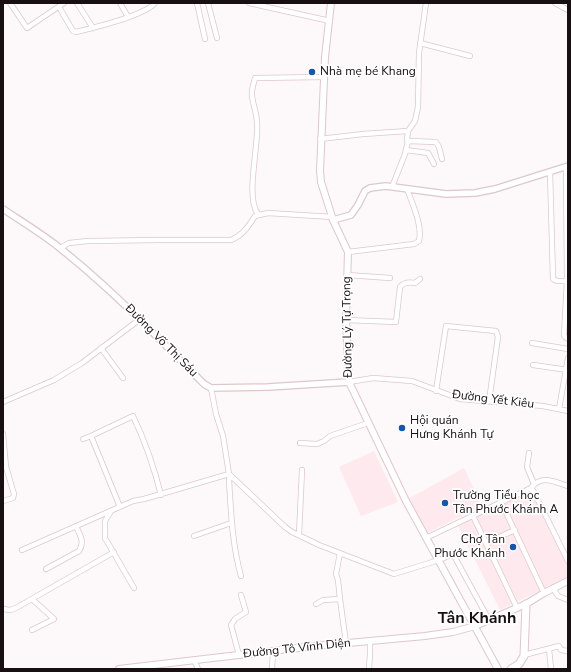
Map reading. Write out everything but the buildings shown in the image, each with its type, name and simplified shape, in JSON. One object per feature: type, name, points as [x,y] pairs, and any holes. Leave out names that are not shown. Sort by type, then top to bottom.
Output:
[{"type":"main road","name":"Đường Lý Tự Trọng","points":[[331,3],[330,21],[324,57],[320,139],[320,178],[333,219],[348,252],[346,320],[349,382],[406,501],[498,669]]},
{"type":"main road","name":"Đường Tô Vĩnh Diện","points":[[119,669],[453,632],[475,626],[517,608],[568,581]]},
{"type":"main road","points":[[511,669],[520,666],[524,655],[526,604]]},
{"type":"street","points":[[11,3],[27,28],[64,3]]},
{"type":"street","points":[[78,3],[93,28]]},
{"type":"street","points":[[120,3],[128,17]]},
{"type":"street","points":[[59,7],[74,32],[109,24],[148,9],[155,3]]},
{"type":"street","points":[[197,3],[205,39]]},
{"type":"street","points":[[208,3],[216,38]]},
{"type":"street","points":[[249,3],[330,21]]},
{"type":"street","points":[[392,187],[406,150],[408,131],[415,121],[418,107],[420,43],[426,3]]},
{"type":"street","points":[[555,3],[567,9],[567,3]]},
{"type":"street","points":[[420,43],[470,56]]},
{"type":"street","points":[[258,214],[254,209],[252,175],[255,163],[258,124],[252,95],[254,78],[323,77]]},
{"type":"street","points":[[320,139],[408,131]]},
{"type":"street","points":[[408,141],[436,142],[442,159]]},
{"type":"street","points":[[406,150],[428,153],[434,164]]},
{"type":"street","points":[[60,248],[69,243],[88,242],[231,240],[239,237],[245,232],[255,216],[258,214],[268,213],[333,219],[351,215],[358,206],[365,191],[378,186],[446,194],[475,193],[495,189],[567,167],[567,281],[564,337],[568,339]]},
{"type":"street","points":[[550,172],[553,279],[557,281],[567,281]]},
{"type":"street","points":[[348,252],[414,244],[419,241],[420,236],[418,223],[407,189]]},
{"type":"street","name":"Đường Võ Thị Sáu","points":[[3,209],[60,248],[140,319],[204,384],[211,388]]},
{"type":"street","points":[[347,275],[390,278]]},
{"type":"street","points":[[346,320],[396,322],[400,287],[402,284],[408,282],[415,283],[420,279]]},
{"type":"street","points":[[3,402],[54,380],[140,319]]},
{"type":"street","points":[[436,391],[446,326],[496,332],[498,337],[489,401]]},
{"type":"street","points":[[532,343],[568,349]]},
{"type":"street","points":[[101,348],[123,378]]},
{"type":"street","points":[[559,409],[568,358]]},
{"type":"street","points":[[533,365],[567,370]]},
{"type":"street","name":"Đường Yết Kiêu","points":[[349,382],[373,378],[412,381],[460,399],[543,406],[568,412]]},
{"type":"street","points":[[241,576],[237,564],[231,523],[230,475],[223,436],[216,414],[211,388],[268,387],[349,382]]},
{"type":"street","points":[[83,439],[133,416],[143,436],[161,494]]},
{"type":"street","points":[[300,443],[317,444],[330,436],[368,423]]},
{"type":"street","points":[[3,434],[6,467],[14,494],[13,498],[3,501]]},
{"type":"street","points":[[91,436],[120,507]]},
{"type":"street","points":[[529,453],[527,467],[534,492],[568,561]]},
{"type":"street","points":[[299,535],[302,470]]},
{"type":"street","points":[[22,550],[133,501],[230,475]]},
{"type":"street","points":[[230,475],[285,527],[299,535],[340,553],[394,574],[453,554],[489,620]]},
{"type":"street","points":[[426,538],[501,502],[532,486],[540,480],[546,480],[568,486]]},
{"type":"street","points":[[501,502],[544,593]]},
{"type":"street","points":[[111,511],[104,521],[105,538],[134,588]]},
{"type":"street","points":[[473,516],[517,608]]},
{"type":"street","points":[[194,536],[231,523]]},
{"type":"street","points":[[46,569],[79,550],[82,546],[82,539],[76,526]]},
{"type":"street","points":[[486,543],[515,530]]},
{"type":"street","points":[[3,610],[13,609],[114,552]]},
{"type":"street","points":[[340,553],[336,574],[346,643]]},
{"type":"street","points":[[553,588],[558,596],[568,600]]},
{"type":"street","points":[[240,655],[231,625],[236,619],[246,612],[241,596]]},
{"type":"street","points":[[32,599],[54,619],[32,630]]},
{"type":"street","points":[[316,604],[322,600],[340,599]]},
{"type":"street","points":[[369,669],[370,641]]},
{"type":"street","points":[[524,655],[559,646],[561,650],[568,650]]},
{"type":"street","points":[[549,648],[551,669]]},
{"type":"street","points":[[272,669],[273,652]]},
{"type":"street","points":[[194,660],[198,669]]},
{"type":"shaded area","points":[[374,451],[398,502],[361,516],[339,467]]},
{"type":"shaded area","name":"Trường Tiểu học Tân Phước Khánh A","points":[[464,468],[482,506],[427,533],[408,499]]},
{"type":"shaded area","name":"Chợ Tân Phước Khánh","points":[[530,490],[568,567],[568,577],[500,610],[458,526]]},
{"type":"place","name":"Nhà mẹ bé Khang","points":[[312,72]]},
{"type":"place","name":"Hội quán Hưng Khánh Tự","points":[[402,428]]},
{"type":"place","name":"Trường Tiểu học Tân Phước Khánh A","points":[[445,503]]},
{"type":"place","name":"Chợ Tân Phước Khánh","points":[[513,547]]},
{"type":"district","name":"Tân Khánh","points":[[477,619]]}]
